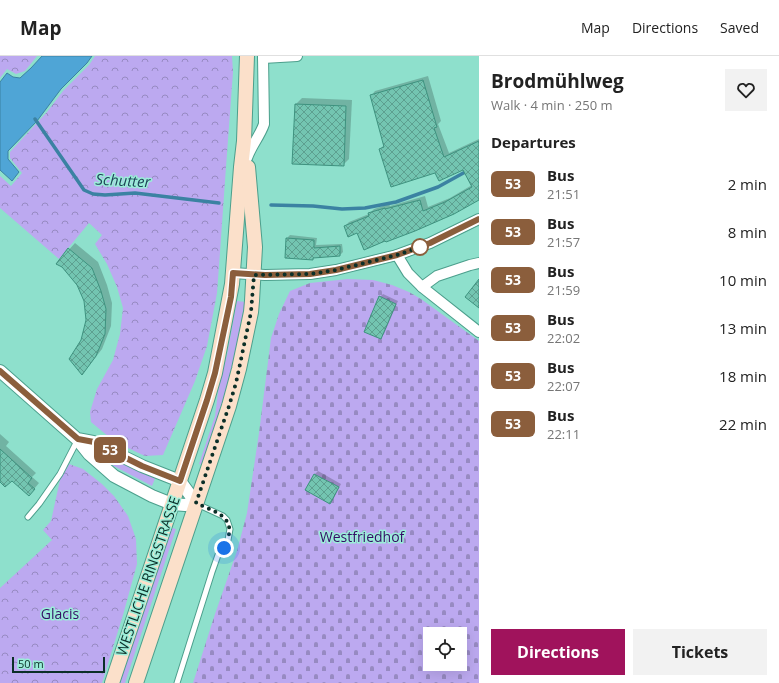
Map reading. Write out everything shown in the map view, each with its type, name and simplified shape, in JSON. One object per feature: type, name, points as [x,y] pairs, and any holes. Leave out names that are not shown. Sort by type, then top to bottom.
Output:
[{"type":"main road","name":"WESTLICHE RINGSTRASSE","points":[[112,683],[215,373],[231,297],[244,141],[247,56]]},
{"type":"main road","name":"WESTLICHE RINGSTRASSE","points":[[136,683],[229,406],[238,376],[251,312],[255,247],[247,158],[244,141]]},
{"type":"street","points":[[247,158],[249,151],[258,139],[264,124],[263,57],[297,56]]},
{"type":"street","points":[[233,273],[254,275],[310,274],[336,270],[397,255],[430,243],[479,219]]},
{"type":"street","points":[[397,255],[408,273],[422,287],[479,332]]},
{"type":"street","points":[[422,287],[437,276],[479,263]]},
{"type":"street","points":[[0,371],[78,439],[89,454],[114,476],[152,496],[172,504],[185,505],[196,503],[180,481],[142,466],[94,442],[78,439]]},
{"type":"lane","points":[[28,517],[60,474],[78,439]]},
{"type":"lane","name":"WESTLICHE RINGSTRASSE","points":[[177,683],[212,572],[218,555],[228,540],[230,529],[227,520],[223,516],[196,503]]},
{"type":"green space","points":[[0,56],[37,56],[25,71],[16,74],[7,69],[0,78]]},
{"type":"green space","points":[[95,56],[232,56],[233,72],[217,293],[207,346],[195,381],[163,455],[145,456],[115,442],[91,422],[90,412],[97,389],[113,360],[120,334],[123,308],[117,287],[107,264],[95,244],[102,235],[89,223],[59,259],[0,208],[0,176],[11,186],[22,173],[10,158],[10,152],[47,112],[63,91],[89,65]]},
{"type":"green space","name":"Westfriedhof","points":[[348,279],[373,280],[392,285],[421,299],[479,341],[479,683],[193,683],[237,551],[247,513],[271,338],[279,314],[290,291],[310,283]]},
{"type":"green space","points":[[237,301],[245,302],[234,357],[227,387],[202,465],[199,464],[215,416],[219,385],[227,355]]},
{"type":"green space","points":[[91,444],[156,476],[152,486],[112,465],[93,451]]},
{"type":"green space","name":"Glacis","points":[[69,464],[83,469],[114,496],[128,516],[136,539],[137,564],[102,683],[0,683],[0,588],[52,540],[43,530],[51,521],[60,480]]},
{"type":"green space","points":[[172,528],[176,529],[125,683],[120,683]]},
{"type":"water","points":[[42,56],[92,56],[61,89],[37,121],[8,151],[8,159],[19,172],[12,181],[0,170],[0,82],[7,73],[13,77],[20,78]]},
{"type":"building","points":[[423,80],[437,127],[434,128],[444,157],[479,141],[479,200],[454,214],[415,231],[364,250],[357,233],[348,237],[344,226],[369,216],[368,213],[420,200],[423,211],[445,202],[472,187],[463,170],[439,181],[435,173],[391,187],[379,149],[384,147],[370,95]]},
{"type":"building","points":[[295,104],[346,106],[344,166],[292,164]]},
{"type":"building","points":[[286,238],[314,240],[314,248],[340,246],[340,256],[313,258],[313,260],[285,258]]},
{"type":"building","points":[[68,248],[92,268],[106,309],[105,334],[96,356],[82,375],[69,359],[81,340],[86,320],[84,301],[77,285],[62,267],[56,264]]},
{"type":"building","points":[[479,279],[479,308],[465,297]]},
{"type":"building","points":[[379,296],[396,304],[381,339],[364,332]]},
{"type":"building","points":[[0,449],[32,478],[28,483],[35,489],[29,496],[12,481],[5,487],[0,482]]},
{"type":"building","points":[[314,474],[339,487],[330,504],[305,490]]},
{"type":"waterway","name":"Schutter","points":[[35,119],[84,190],[93,194],[105,195],[135,193],[219,203]]},
{"type":"waterway","name":"Schutter","points":[[271,205],[313,206],[342,209],[365,208],[396,202],[438,187],[467,171]]},
{"type":"bus line","name":"53","points":[[0,371],[78,439],[94,442],[142,466],[180,481],[215,373],[231,297],[233,273],[254,275],[310,274],[336,270],[397,255],[430,243],[479,219]]},
{"type":"route","points":[[224,548],[228,540],[230,529],[227,520],[223,516],[196,503],[236,383],[251,312],[254,275],[310,274],[336,270],[397,255],[420,247]]}]
